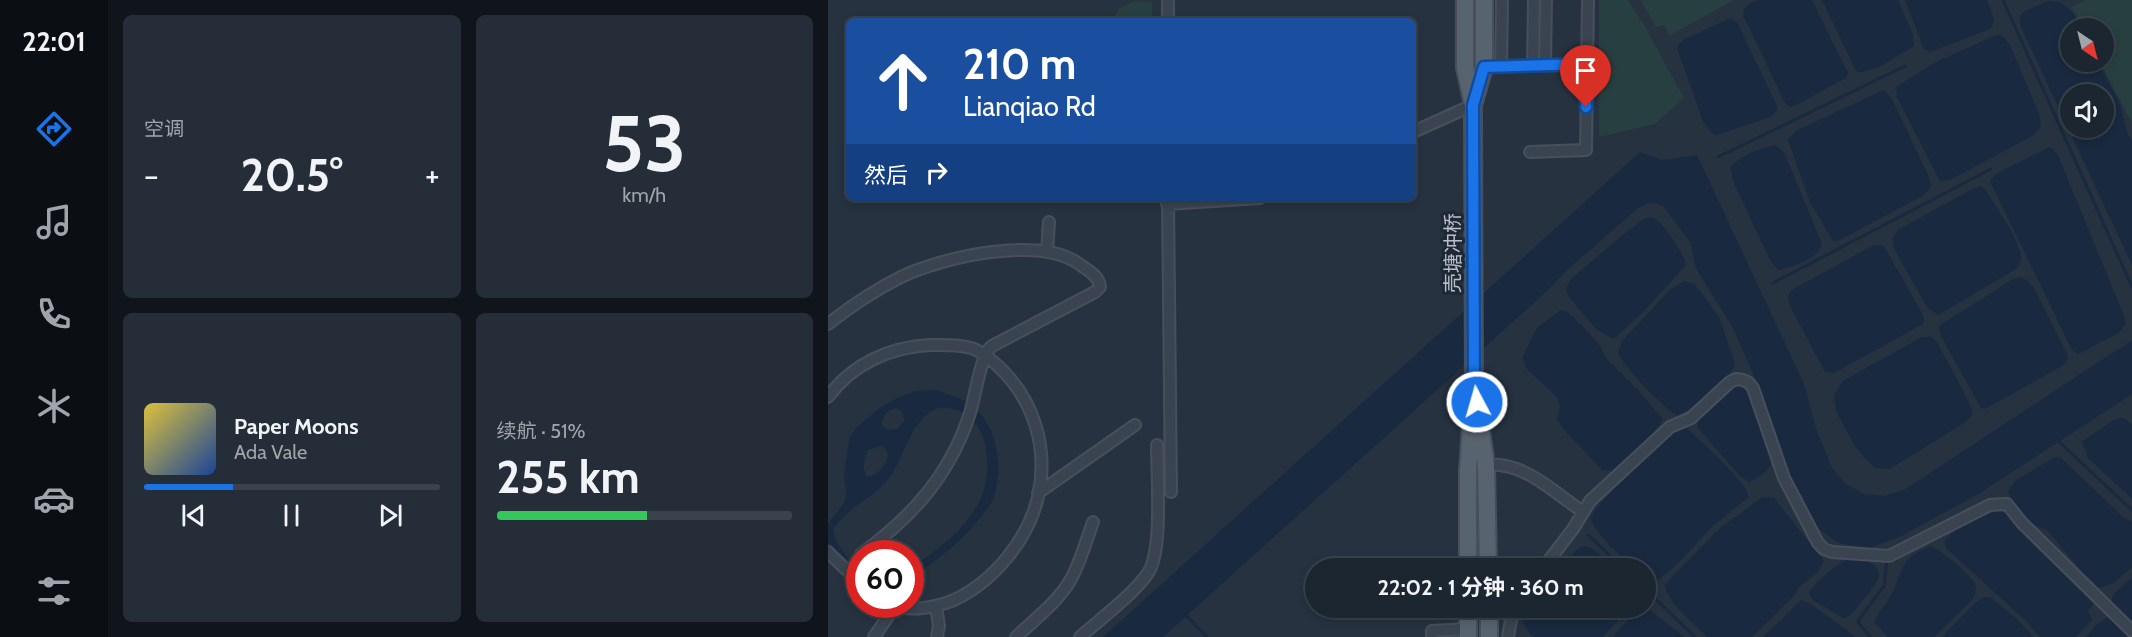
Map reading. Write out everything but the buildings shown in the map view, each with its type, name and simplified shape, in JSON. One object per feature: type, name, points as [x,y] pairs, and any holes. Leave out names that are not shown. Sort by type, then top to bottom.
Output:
[{"type":"main road","points":[[1465,0],[1465,68],[1473,105]]},
{"type":"main road","points":[[1473,105],[1484,67],[1484,0]]},
{"type":"main road","name":"壳塘冲桥","points":[[1473,105],[1474,381]]},
{"type":"main road","points":[[1474,381],[1486,465],[1488,558]]},
{"type":"main road","points":[[1468,558],[1468,471],[1474,381]]},
{"type":"main road","points":[[1489,618],[1489,637]]},
{"type":"street","points":[[1168,0],[1168,18]]},
{"type":"street","points":[[1501,67],[1502,0]]},
{"type":"street","points":[[1533,66],[1534,0]]},
{"type":"street","points":[[1545,65],[1546,0]]},
{"type":"street","points":[[1530,152],[1586,150],[1588,0]]},
{"type":"street","points":[[1484,67],[1587,64]]},
{"type":"street","points":[[1416,131],[1473,105]]},
{"type":"street","points":[[1168,201],[1172,492]]},
{"type":"street","points":[[1047,252],[1049,222]]},
{"type":"street","points":[[828,324],[861,299],[903,276],[949,261],[998,250],[1047,252],[1075,261],[1093,274],[1100,287],[992,346],[985,356],[964,428],[946,468],[929,493],[909,515],[880,540]]},
{"type":"street","points":[[828,397],[846,376],[868,361],[894,350],[947,345],[972,348],[985,356],[1012,379],[1026,400],[1036,423],[1041,474],[1029,522],[1002,564],[964,595],[941,606],[924,606]]},
{"type":"street","points":[[1552,558],[1590,501],[1671,427],[1691,418],[1736,379],[1749,383],[1753,388],[1784,478],[1818,543],[1824,549],[1832,552],[1889,556],[1990,505],[2007,504],[2022,523],[2132,631]]},
{"type":"street","points":[[1038,493],[1135,425]]},
{"type":"street","points":[[1080,637],[1141,582],[1154,561],[1157,537],[1157,445]]},
{"type":"street","points":[[1486,465],[1504,465],[1517,469],[1583,512]]},
{"type":"street","points":[[1016,637],[1058,597],[1071,580],[1092,522]]},
{"type":"street","points":[[828,552],[846,569]]},
{"type":"street","points":[[936,606],[939,626],[937,637]]},
{"type":"street","points":[[874,637],[885,618]]},
{"type":"street","points":[[1508,637],[1511,618]]},
{"type":"street","points":[[1432,637],[1432,631],[1468,633]]},
{"type":"green space","points":[[1599,0],[1628,0],[1684,98],[1655,124],[1599,137]]},
{"type":"green space","points":[[1734,0],[1669,36],[1665,25],[1656,27],[1641,1]]},
{"type":"green space","points":[[2085,0],[2132,0],[2132,123],[2114,89],[2114,84],[2112,84],[2105,72],[2114,72],[2114,18],[2078,18],[2072,7]]},
{"type":"green space","points":[[1135,1],[1152,2],[1152,18],[1114,18],[1119,8]]},
{"type":"water","points":[[1759,0],[1812,0],[1848,73],[1846,78],[1798,104],[1790,107],[1785,103],[1743,15],[1746,7]]},
{"type":"water","points":[[1822,0],[1898,0],[1913,35],[1914,46],[1877,68],[1862,72],[1856,71]]},
{"type":"water","points":[[1905,0],[1987,0],[1993,15],[1992,26],[1990,29],[1930,52],[1924,49]]},
{"type":"water","points":[[2049,1],[2060,3],[2069,9],[2076,18],[2060,18],[2060,72],[2103,72],[2110,84],[2060,84],[2060,111],[2020,25],[2020,16],[2025,11]]},
{"type":"water","points":[[1728,19],[1738,24],[1777,110],[1770,117],[1716,135],[1703,121],[1677,48],[1685,39]]},
{"type":"water","points":[[1996,35],[2001,35],[2010,45],[2039,114],[2040,127],[2034,135],[1950,180],[1940,181],[1897,97],[1896,87],[1936,62]]},
{"type":"water","points":[[1885,91],[1892,99],[1929,177],[1931,187],[1924,195],[1836,242],[1833,241],[1810,202],[1788,140],[1796,131]]},
{"type":"water","points":[[2114,93],[2132,141],[2132,265],[2073,138],[2114,138]]},
{"type":"water","points":[[1775,145],[1784,152],[1822,244],[1811,258],[1781,270],[1777,269],[1770,260],[1734,183],[1730,168],[1750,153]]},
{"type":"water","points":[[2050,147],[2057,153],[2126,324],[2119,333],[2078,354],[2072,350],[1990,181],[1997,173]]},
{"type":"water","points":[[1640,152],[1662,160],[1697,155],[1804,384],[1816,429],[1832,468],[1846,484],[1864,494],[1884,496],[1904,490],[2132,340],[2132,394],[1977,495],[1899,537],[1869,548],[1838,543],[1818,528],[1787,471],[1762,394],[1733,328],[1695,267],[1691,243],[1663,206],[1654,203],[1646,204],[1638,208],[1566,271],[1546,292],[1163,637],[1103,637]]},
{"type":"water","points":[[1980,186],[1985,189],[2011,231],[2019,249],[2021,262],[2016,269],[1938,315],[1928,308],[1895,251],[1893,237],[1898,230]]},
{"type":"water","points":[[1651,217],[1661,224],[1672,238],[1686,265],[1645,310],[1614,339],[1597,330],[1569,297],[1566,291],[1569,281],[1615,241],[1645,218]]},
{"type":"water","points":[[1874,245],[1884,246],[1924,317],[1923,324],[1834,373],[1825,372],[1791,308],[1788,298],[1790,291]]},
{"type":"water","points":[[2021,277],[2034,288],[2068,356],[2067,361],[1985,409],[1981,408],[1941,336],[1939,326],[2013,279]]},
{"type":"water","points":[[1684,281],[1695,284],[1720,319],[1735,364],[1710,393],[1678,415],[1664,406],[1645,387],[1618,353],[1622,341],[1670,290]]},
{"type":"water","points":[[1561,310],[1568,312],[1587,331],[1601,347],[1605,357],[1662,418],[1662,422],[1645,442],[1613,471],[1602,470],[1565,431],[1557,420],[1560,407],[1557,397],[1527,369],[1522,358],[1537,328]]},
{"type":"water","points":[[1922,337],[1931,337],[1937,342],[1972,408],[1972,416],[1890,469],[1876,468],[1854,445],[1836,411],[1834,395],[1843,381]]},
{"type":"water","points":[[1737,387],[1747,392],[1772,460],[1766,471],[1749,482],[1740,476],[1697,427],[1698,419],[1726,393]]},
{"type":"water","points":[[935,390],[969,403],[988,425],[996,449],[998,475],[993,499],[959,541],[924,568],[924,559],[958,531],[973,512],[984,490],[987,477],[986,448],[982,435],[976,424],[966,415],[954,409],[935,409],[922,420],[910,436],[897,465],[886,482],[845,515],[833,530],[836,541],[846,556],[846,561],[828,542],[828,524],[844,503],[846,496],[844,474],[849,439],[856,428],[878,409],[915,391]],"holes":[[[896,408],[900,410],[904,421],[897,429],[888,430],[882,425],[884,416],[888,412]],[[881,446],[888,454],[885,464],[877,473],[867,476],[864,467],[868,450]]]},
{"type":"water","points":[[2126,419],[2132,425],[2132,499],[2088,458],[2082,442],[2112,421]]},
{"type":"water","points":[[1681,427],[1688,429],[1723,462],[1749,497],[1714,525],[1674,567],[1657,581],[1656,558],[1623,558],[1604,539],[1590,519],[1614,489]]},
{"type":"water","points":[[2055,457],[2061,458],[2123,517],[2132,522],[2132,567],[2114,583],[2099,588],[2083,573],[2047,530],[2036,526],[2014,504],[2008,491],[2016,480]]},
{"type":"water","points":[[1763,497],[1774,498],[1824,561],[1818,572],[1798,588],[1796,594],[1752,637],[1707,637],[1675,605],[1665,584],[1721,527]]},
{"type":"water","points":[[1995,509],[2006,513],[2094,600],[2088,611],[2092,620],[2076,637],[2040,637],[2024,619],[1947,549],[1944,541],[1961,526]]},
{"type":"water","points":[[1930,546],[1961,568],[1972,580],[1976,588],[1974,598],[1934,637],[1888,637],[1874,622],[1890,597],[1907,561]]},
{"type":"water","points":[[1588,547],[1602,558],[1569,558],[1579,548]]},
{"type":"water","points":[[1854,557],[1873,564],[1879,573],[1878,579],[1852,614],[1843,618],[1813,600],[1809,593],[1829,572],[1842,562]]},
{"type":"water","points":[[2132,577],[2132,623],[2111,602],[2113,595]]},
{"type":"water","points":[[1984,597],[1990,597],[2018,620],[2033,637],[1942,637],[1974,604]]},
{"type":"water","points":[[1801,600],[1811,604],[1856,637],[1763,637]]},
{"type":"water","points":[[1656,615],[1684,637],[1613,637],[1629,618],[1656,618]]},
{"type":"water","points":[[2112,617],[2131,637],[2086,637],[2096,625]]},
{"type":"water","points":[[1523,618],[1621,618],[1603,637],[1534,637],[1524,624]]},
{"type":"waterway","points":[[2003,0],[2132,287]]},
{"type":"waterway","points":[[1718,157],[1905,66]]},
{"type":"waterway","points":[[1773,283],[1991,169]]},
{"type":"waterway","points":[[2056,439],[2132,510]]},
{"type":"waterway","points":[[1588,535],[1612,558]]},
{"type":"waterway","points":[[1870,637],[1858,622],[1884,586],[1887,560]]},
{"type":"waterway","points":[[1656,600],[1695,637]]},
{"type":"waterway","points":[[1184,613],[1207,637]]},
{"type":"route","points":[[1477,402],[1474,381],[1473,105],[1484,67],[1587,64],[1586,107]]}]
